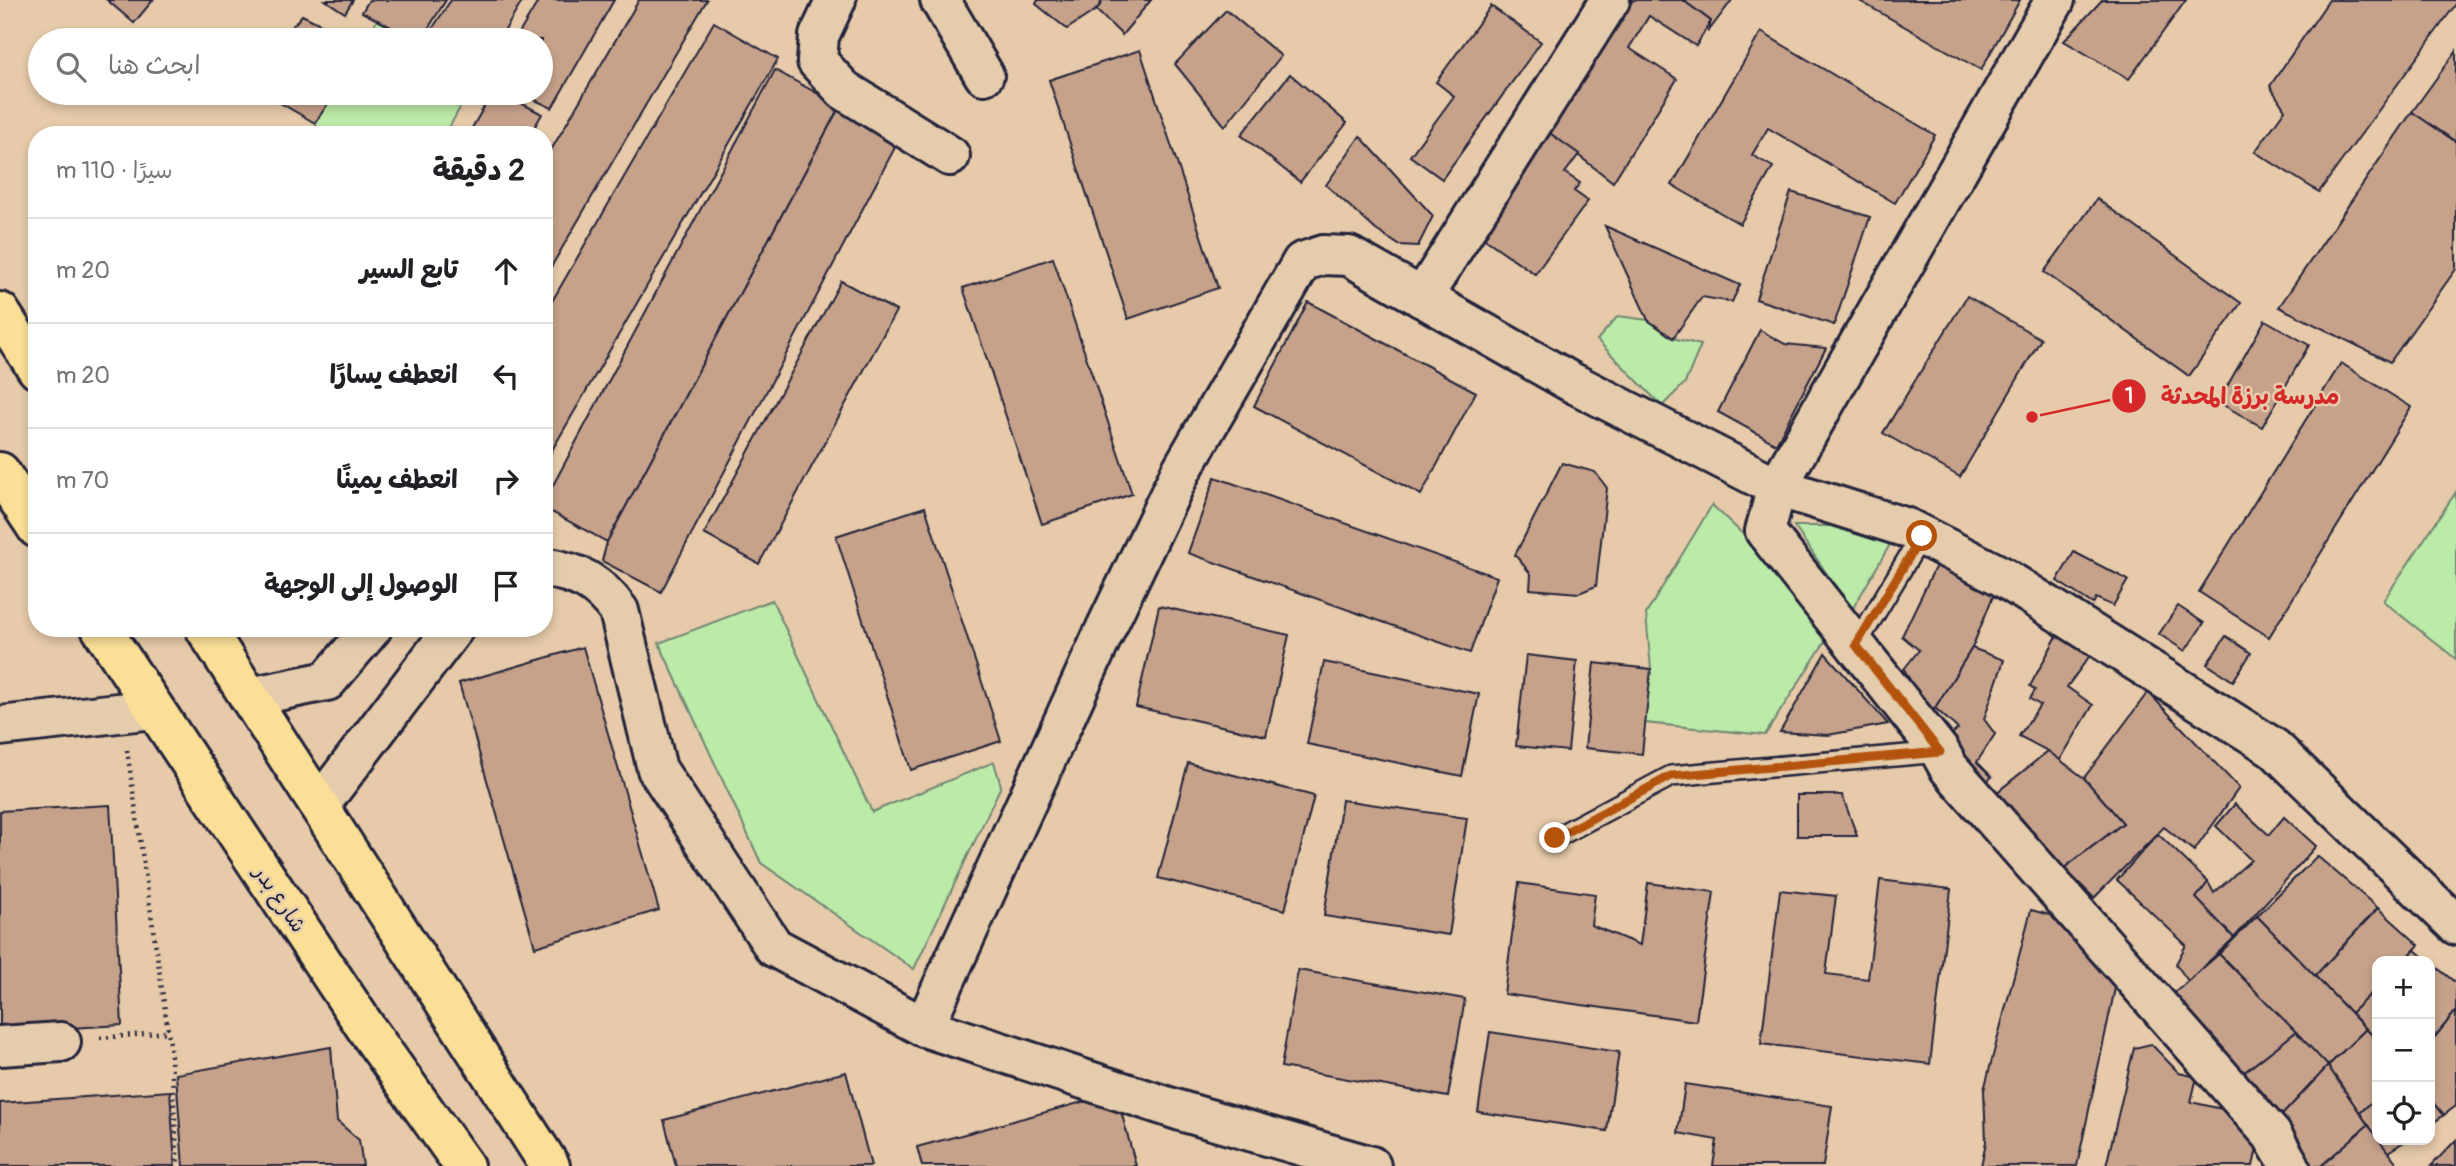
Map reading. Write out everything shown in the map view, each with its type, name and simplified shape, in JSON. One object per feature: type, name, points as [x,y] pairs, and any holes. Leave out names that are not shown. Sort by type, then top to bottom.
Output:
[{"type":"main road","points":[[0,312],[28,355]]},
{"type":"main road","points":[[0,472],[28,514]]},
{"type":"main road","name":"شارع بدر","points":[[105,637],[138,711],[464,1166]]},
{"type":"main road","points":[[211,637],[550,1166]]},
{"type":"street","points":[[836,0],[819,37],[817,61],[844,90],[950,156]]},
{"type":"street","points":[[940,0],[984,75]]},
{"type":"street","points":[[1422,298],[1611,0]]},
{"type":"street","points":[[2055,0],[1777,487],[1765,531],[1940,752],[1949,768],[2272,1135],[2290,1166]]},
{"type":"street","points":[[924,1027],[1106,628],[1181,471],[1302,262],[1323,255],[1349,256],[1571,382],[1777,487],[1907,528],[2001,576],[2274,748],[2456,925]]},
{"type":"street","points":[[553,569],[584,579],[605,592],[619,611],[657,769],[774,947],[924,1027],[1181,1111],[1371,1166]]},
{"type":"street","points":[[249,697],[327,681],[364,637]]},
{"type":"street","points":[[319,806],[447,637]]},
{"type":"street","points":[[0,726],[138,711]]},
{"type":"street","points":[[0,1046],[61,1042]]},
{"type":"lane","points":[[1856,645],[1922,536]]},
{"type":"lane","points":[[1555,838],[1671,776],[1940,752]]},
{"type":"path","points":[[138,711],[178,1166]]},
{"type":"path","points":[[61,1042],[168,1032]]},
{"type":"green space","points":[[377,20],[392,28],[373,28]]},
{"type":"green space","points":[[327,105],[461,105],[450,126],[316,126],[315,123]]},
{"type":"green space","points":[[1618,316],[1648,320],[1673,338],[1701,345],[1685,383],[1662,406],[1597,340]]},
{"type":"green space","points":[[2456,492],[2456,659],[2383,601]]},
{"type":"green space","points":[[1712,505],[1837,623],[1765,735],[1645,723],[1651,669],[1646,614]]},
{"type":"green space","points":[[1794,526],[1870,526],[1892,541],[1852,610]]},
{"type":"green space","points":[[772,600],[872,812],[994,762],[1001,786],[914,969],[761,863],[659,643]]},
{"type":"building","points":[[107,0],[153,0],[134,23]]},
{"type":"building","points":[[325,0],[353,0],[345,13]]},
{"type":"building","points":[[369,0],[446,0],[428,28],[393,28],[362,12]]},
{"type":"building","points":[[451,0],[523,0],[506,28],[433,28]]},
{"type":"building","points":[[539,0],[614,0],[552,108],[546,105],[553,105],[553,28],[522,28]]},
{"type":"building","points":[[639,0],[707,0],[553,264],[553,147]]},
{"type":"building","points":[[1038,0],[1099,0],[1102,3],[1067,29],[1036,4]]},
{"type":"building","points":[[1099,0],[1151,0],[1122,35],[1096,10],[1102,3]]},
{"type":"building","points":[[1633,0],[1683,0],[1711,21],[1696,46],[1649,16],[1629,48],[1677,79],[1613,182],[1544,129]]},
{"type":"building","points":[[1683,0],[1732,0],[1708,32],[1711,21]]},
{"type":"building","points":[[1858,0],[2020,0],[1981,70]]},
{"type":"building","points":[[2102,0],[2186,0],[2129,79],[2064,41]]},
{"type":"building","points":[[2329,0],[2456,0],[2456,4],[2319,192],[2255,152],[2285,110],[2270,86]]},
{"type":"building","points":[[1491,6],[1541,42],[1442,179],[1410,156],[1454,96],[1436,82]]},
{"type":"building","points":[[1226,10],[1281,56],[1225,126],[1175,64]]},
{"type":"building","points":[[302,15],[329,28],[291,28]]},
{"type":"building","points":[[714,22],[778,59],[553,448],[553,299]]},
{"type":"building","points":[[1761,32],[1935,135],[1895,203],[1768,128],[1752,155],[1773,167],[1740,224],[1672,185]]},
{"type":"building","points":[[1140,50],[1218,288],[1128,319],[1049,80]]},
{"type":"building","points":[[2456,51],[2456,142],[2412,112]]},
{"type":"building","points":[[775,70],[840,106],[607,542],[553,513],[553,485]]},
{"type":"building","points":[[1290,74],[1347,123],[1300,182],[1241,135]]},
{"type":"building","points":[[284,105],[327,105],[315,123]]},
{"type":"building","points":[[485,105],[525,105],[542,114],[535,126],[473,126]]},
{"type":"building","points":[[840,106],[901,136],[661,592],[602,561],[607,542]]},
{"type":"building","points":[[2412,112],[2456,142],[2456,269],[2390,362],[2279,307]]},
{"type":"building","points":[[1544,129],[1579,154],[1565,173],[1580,183],[1574,191],[1588,201],[1535,274],[1472,230]]},
{"type":"building","points":[[1360,136],[1433,216],[1418,246],[1399,245],[1376,230],[1326,185]]},
{"type":"building","points":[[1791,192],[1870,217],[1834,325],[1756,299]]},
{"type":"building","points":[[2097,199],[2241,303],[2189,376],[2044,272]]},
{"type":"building","points":[[1605,226],[1740,285],[1732,302],[1702,297],[1673,338],[1648,320]]},
{"type":"building","points":[[1053,258],[1132,494],[1042,524],[963,288]]},
{"type":"building","points":[[841,281],[896,311],[759,564],[704,534]]},
{"type":"building","points":[[1967,296],[2041,339],[1960,477],[1883,433]]},
{"type":"building","points":[[1308,302],[1476,392],[1421,495],[1254,406]]},
{"type":"building","points":[[2265,320],[2309,345],[2262,427],[2218,402]]},
{"type":"building","points":[[1760,330],[1785,344],[1826,348],[1776,444],[1718,412]]},
{"type":"building","points":[[2341,363],[2411,407],[2269,637],[2199,592]]},
{"type":"building","points":[[1562,463],[1595,472],[1607,488],[1596,586],[1579,593],[1530,589],[1531,574],[1515,555]]},
{"type":"building","points":[[1215,477],[1497,577],[1470,653],[1188,553]]},
{"type":"building","points":[[925,507],[1001,741],[911,770],[836,536]]},
{"type":"building","points":[[2074,552],[2128,580],[2113,606],[2096,598],[2093,604],[2057,581]]},
{"type":"building","points":[[1939,559],[1998,584],[1972,648],[1935,708],[1928,714],[1904,669],[1919,650],[1902,636]]},
{"type":"building","points":[[1159,606],[1289,635],[1266,736],[1136,707]]},
{"type":"building","points":[[2178,606],[2204,623],[2185,651],[2159,634]]},
{"type":"building","points":[[2064,623],[2099,643],[2067,687],[2093,705],[2060,760],[2019,736],[2040,705],[2030,699],[2035,690],[2030,686]]},
{"type":"building","points":[[2226,636],[2251,653],[2233,681],[2207,664]]},
{"type":"building","points":[[583,647],[659,910],[535,947],[459,683]]},
{"type":"building","points":[[1972,648],[2004,660],[1984,719],[1995,734],[1977,762],[1992,777],[1973,791],[1939,744],[1958,729],[1935,708]]},
{"type":"building","points":[[1825,653],[1888,724],[1828,735],[1780,732]]},
{"type":"building","points":[[1526,655],[1577,661],[1568,751],[1516,746]]},
{"type":"building","points":[[1324,662],[1479,694],[1462,776],[1307,744]]},
{"type":"building","points":[[1594,663],[1651,669],[1642,754],[1585,748]]},
{"type":"building","points":[[2148,692],[2239,788],[2194,851],[2164,827],[2094,898],[2064,868],[2123,823],[2084,778]]},
{"type":"building","points":[[2048,751],[2084,778],[2123,823],[2064,868],[2049,871],[1990,798]]},
{"type":"building","points":[[1188,763],[1314,796],[1285,910],[1158,878]]},
{"type":"building","points":[[1797,795],[1842,795],[1857,836],[1797,836]]},
{"type":"building","points":[[1342,800],[1467,818],[1449,935],[1324,916]]},
{"type":"building","points":[[2235,804],[2269,835],[2284,817],[2316,846],[2234,938],[2196,898],[2208,882],[2214,893],[2251,860],[2216,826]]},
{"type":"building","points":[[110,805],[122,1025],[0,1032],[0,811]]},
{"type":"building","points":[[2158,834],[2208,882],[2196,898],[2234,938],[2188,981],[2176,964],[2186,945],[2117,880]]},
{"type":"building","points":[[2317,856],[2378,908],[2315,976],[2257,916]]},
{"type":"building","points":[[1880,880],[1951,889],[1930,1064],[1761,1044],[1780,890],[1836,896],[1826,974],[1868,979]]},
{"type":"building","points":[[1519,883],[1595,894],[1591,925],[1640,945],[1648,883],[1714,892],[1696,1021],[1504,994]]},
{"type":"building","points":[[2378,908],[2419,945],[2409,956],[2372,956],[2372,993],[2351,1013],[2315,976]]},
{"type":"building","points":[[2031,910],[2057,917],[2115,988],[2077,1166],[1981,1166],[1986,1142],[1984,1090]]},
{"type":"building","points":[[2257,916],[2366,1029],[2328,1066],[2219,954]]},
{"type":"building","points":[[2415,950],[2422,956],[2409,956]]},
{"type":"building","points":[[2219,954],[2296,1032],[2237,1078],[2164,1002]]},
{"type":"building","points":[[2435,966],[2456,983],[2456,1011],[2435,1037]]},
{"type":"building","points":[[1298,970],[1465,999],[1448,1097],[1281,1067]]},
{"type":"building","points":[[2372,993],[2372,1035],[2351,1013]]},
{"type":"building","points":[[2456,1011],[2456,1106],[2444,1115],[2435,1104],[2435,1037]]},
{"type":"building","points":[[2366,1029],[2372,1035],[2372,1102],[2360,1113],[2328,1066]]},
{"type":"building","points":[[1490,1032],[1619,1052],[1607,1131],[1478,1112]]},
{"type":"building","points":[[2296,1032],[2328,1066],[2271,1127],[2237,1078]]},
{"type":"building","points":[[2151,1044],[2179,1073],[2197,1077],[2191,1102],[2244,1114],[2261,1131],[2253,1166],[2106,1166],[2134,1048]]},
{"type":"building","points":[[331,1047],[337,1121],[359,1140],[363,1166],[183,1166],[176,1074]]},
{"type":"building","points":[[2328,1066],[2368,1125],[2321,1166],[2302,1166],[2271,1127]]},
{"type":"building","points":[[846,1072],[871,1166],[676,1166],[664,1120]]},
{"type":"building","points":[[1685,1084],[1832,1106],[1823,1166],[1713,1166],[1717,1140],[1678,1133]]},
{"type":"building","points":[[170,1091],[175,1166],[0,1166],[0,1103]]},
{"type":"building","points":[[1116,1093],[1136,1166],[922,1166],[917,1147]]},
{"type":"building","points":[[2372,1102],[2372,1130],[2360,1113]]},
{"type":"building","points":[[2435,1104],[2444,1115],[2435,1121]]},
{"type":"building","points":[[2368,1125],[2372,1130],[2372,1145],[2383,1145],[2399,1166],[2321,1166]]},
{"type":"building","points":[[2456,1140],[2456,1166],[2431,1166]]},
{"type":"building","points":[[2383,1145],[2399,1145],[2388,1152]]},
{"type":"place","name":"مدرسة برزة المحدثة","points":[[2032,417]]},
{"type":"route","points":[[1555,838],[1671,776],[1940,752],[1856,645],[1922,536]]}]
